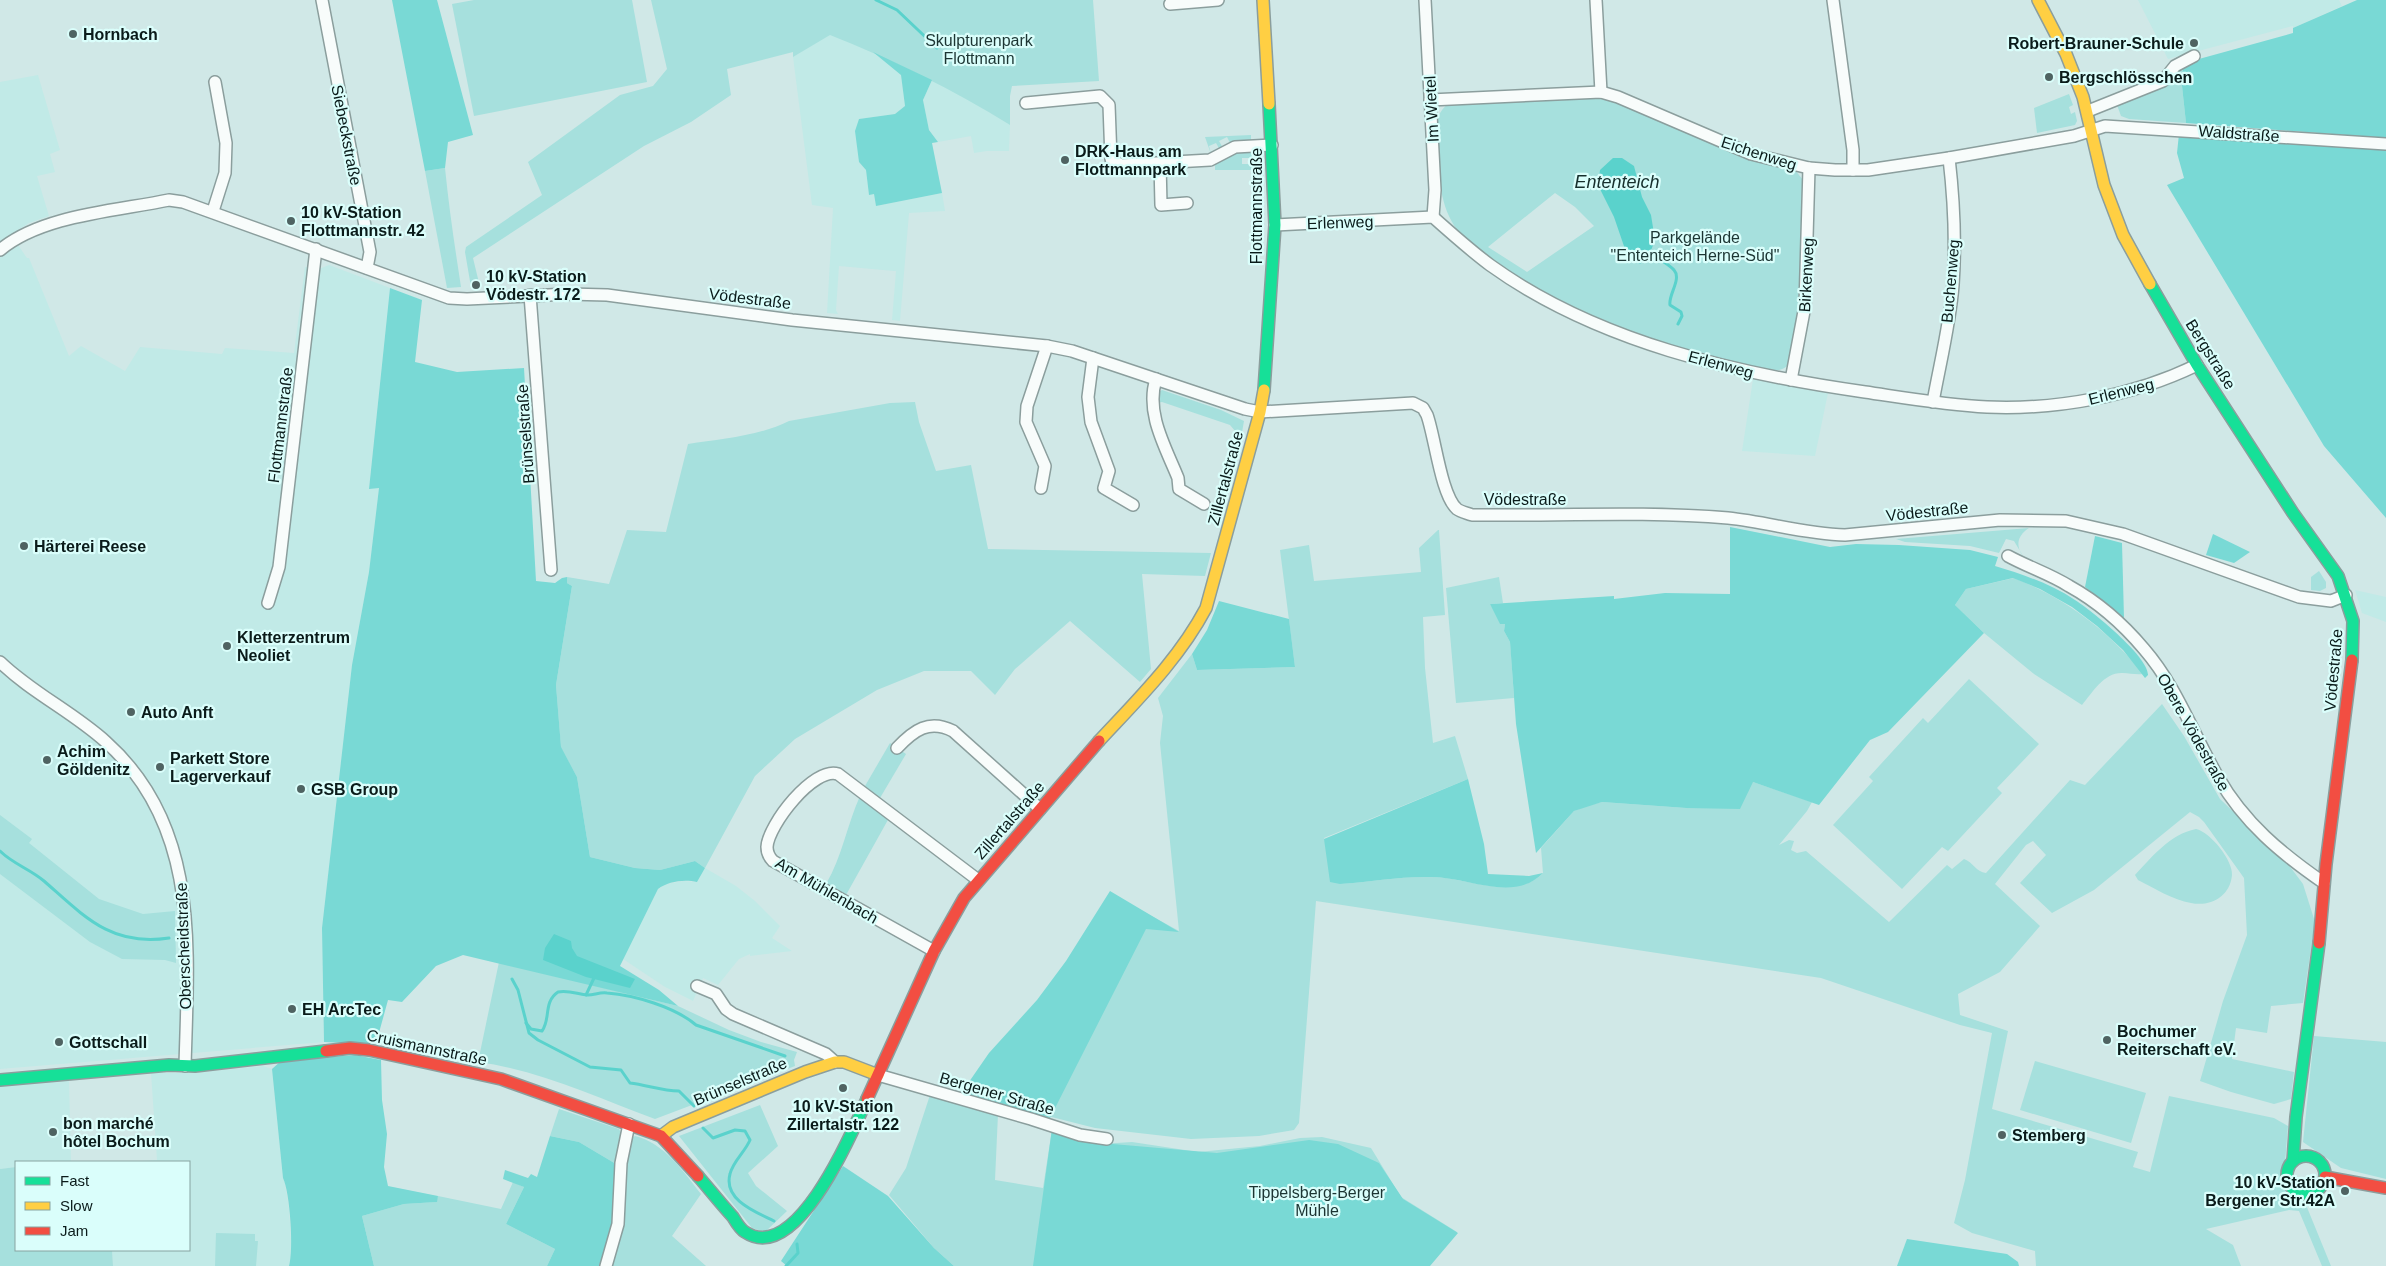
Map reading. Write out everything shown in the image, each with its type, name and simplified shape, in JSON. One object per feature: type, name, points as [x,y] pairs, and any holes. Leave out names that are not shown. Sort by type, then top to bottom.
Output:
[{"type":"street","points":[[1170,4],[1218,0]]},
{"type":"street","name":"Flottmannstraße","points":[[1260,412],[1266,378],[1275,225],[1263,0]]},
{"type":"street","name":"Im Wietel","points":[[1425,0],[1435,190],[1433,218]]},
{"type":"street","points":[[1596,0],[1601,92]]},
{"type":"street","points":[[1833,0],[1853,150],[1853,170]]},
{"type":"street","name":"Bergstraße","points":[[2038,0],[2066,54],[2088,111],[2104,185],[2113,212],[2141,269],[2197,365],[2293,513],[2338,576],[2346,595]]},
{"type":"street","name":"Siebeckstraße","points":[[322,1],[370,252],[367,268]]},
{"type":"street","points":[[2088,111],[2163,81],[2181,62],[2194,56]]},
{"type":"street","points":[[213,211],[225,173],[226,143],[215,82]]},
{"type":"street","name":"Eichenweg","points":[[1430,100],[1601,92],[1618,97],[1751,154],[1809,168],[1853,170],[1884,168],[1948,158],[2074,136],[2092,129]]},
{"type":"street","points":[[1026,103],[1100,96],[1109,105],[1111,159],[1121,165],[1210,160],[1235,147],[1272,145]]},
{"type":"street","name":"Waldstraße","points":[[2092,129],[2105,126],[2185,130],[2386,144]]},
{"type":"street","name":"Buchenweg","points":[[1934,402],[1947,329],[1954,255],[1954,215],[1948,158]]},
{"type":"street","points":[[1160,162],[1161,204],[1187,204]]},
{"type":"street","name":"Birkenweg","points":[[1791,380],[1806,297],[1809,168]]},
{"type":"street","points":[[0,250],[20,235],[47,224],[169,200],[184,202],[213,211],[367,268]]},
{"type":"street","name":"Erlenweg","points":[[1275,225],[1433,218],[1491,266],[1531,290],[1594,322],[1680,353],[1791,380],[1934,402],[2013,407],[2083,400],[2160,381],[2197,365]]},
{"type":"street","name":"Flottmannstraße","points":[[268,603],[279,567],[316,249]]},
{"type":"street","name":"Vödestraße","points":[[367,268],[449,298],[607,295],[802,321],[1072,350],[1260,412],[1407,403],[1418,405],[1425,411],[1429,419],[1448,495],[1457,508],[1472,515],[1681,515],[1730,518],[1822,534],[1845,535],[2000,520],[2066,521],[2123,534],[2299,597],[2331,601],[2346,595],[2354,621],[2353,654],[2324,883],[2293,1161]]},
{"type":"street","name":"Brünselstraße","points":[[530,295],[551,570]]},
{"type":"street","points":[[1041,488],[1045,466],[1026,422],[1027,406],[1047,346]]},
{"type":"street","points":[[1093,358],[1088,397],[1091,422],[1109,471],[1104,488],[1133,505]]},
{"type":"street","points":[[1156,379],[1152,397],[1154,411],[1158,429],[1178,478],[1179,489],[1204,504]]},
{"type":"street","name":"Zillertalstraße","points":[[763,1239],[779,1236],[788,1230],[807,1208],[839,1161],[934,951],[954,913],[978,880],[1087,754],[1153,684],[1185,645],[1200,621],[1220,562],[1260,412]]},
{"type":"street","name":"Obere Vödestraße","points":[[2008,556],[2068,585],[2090,598],[2128,632],[2145,650],[2175,693],[2207,757],[2237,807],[2274,846],[2324,883]]},
{"type":"street","name":"Oberscheidstraße","points":[[0,662],[108,743],[142,782],[161,818],[178,864],[184,896],[187,990],[185,1066]]},
{"type":"street","points":[[897,748],[911,733],[919,728],[935,725],[944,727],[953,731],[1040,809]]},
{"type":"street","name":"Am Mühlenbach","points":[[934,951],[773,861],[768,853],[767,844],[785,809],[814,780],[825,773],[838,774],[978,880]]},
{"type":"street","name":"Brünselstraße","points":[[697,986],[716,994],[726,1009],[733,1014],[826,1054],[835,1062]]},
{"type":"street","name":"Cruismannstraße","points":[[0,1080],[162,1066],[185,1066],[341,1049],[369,1050],[501,1079],[661,1136],[676,1150],[745,1232],[763,1239]]},
{"type":"street","name":"Brünselstraße","points":[[661,1136],[673,1127],[805,1072],[835,1062],[844,1062],[878,1075]]},
{"type":"street","name":"Bergener Straße","points":[[878,1075],[1032,1118],[1080,1135],[1107,1139]]},
{"type":"street","points":[[606,1266],[618,1224],[621,1163],[629,1124]]},
{"type":"street","points":[[2294,1146],[2305,1156],[2318,1160],[2322,1166],[2324,1177],[2318,1189],[2309,1194],[2299,1193],[2288,1182],[2287,1174],[2293,1161],[2305,1156]]},
{"type":"street","points":[[2324,1177],[2386,1188]]},
{"type":"shaded area","name":"Robert-Brauner-Schule","points":[[2138,0],[2339,0],[2342,6],[2293,28],[2293,26],[2168,59]]},
{"type":"shaded area","points":[[830,34],[873,52],[901,74],[905,106],[895,114],[859,119],[859,162],[866,170],[869,194],[874,194],[876,206],[942,193],[945,211],[909,213],[900,321],[892,320],[896,271],[839,266],[836,310],[838,314],[827,313],[833,208],[812,205],[793,57]]},
{"type":"shaded area","points":[[38,75],[60,150],[50,154],[55,172],[37,176],[49,216],[29,223],[11,235],[27,258],[29,258],[69,356],[81,346],[125,371],[140,347],[222,354],[225,348],[294,353],[305,267],[319,269],[329,265],[390,288],[369,488],[379,488],[369,572],[352,665],[322,928],[324,1042],[0,1069],[0,82]]},
{"type":"shaded area","points":[[932,80],[963,96],[1010,125],[1009,151],[974,153],[971,136],[938,142],[929,130],[923,100]]},
{"type":"shaded area","points":[[1753,379],[1828,393],[1815,456],[1742,451]]},
{"type":"shaded area","points":[[2355,590],[2386,597],[2386,622],[2362,613]]},
{"type":"shaded area","points":[[705,868],[736,886],[755,901],[780,926],[772,938],[792,951],[750,956],[750,954],[739,959],[718,985],[703,978],[693,1001],[665,987],[623,959],[658,889],[666,884],[683,881],[697,882]]},
{"type":"shaded area","points":[[263,1066],[272,1069],[283,1178],[289,1208],[292,1256],[289,1266],[113,1266],[112,1251],[190,1251],[190,1161],[143,1161],[157,1160],[151,1073],[193,1073]]},
{"type":"shaded area","points":[[69,1080],[71,1161],[15,1161],[15,1167],[0,1169],[0,1086]]},
{"type":"green space","points":[[392,0],[437,0],[473,135],[448,142],[445,168],[425,171]]},
{"type":"green space","points":[[474,0],[632,0],[647,82],[474,116],[452,4]]},
{"type":"green space","name":"Skulpturenpark Flottmann","points":[[651,0],[1093,0],[1099,81],[1012,86],[1010,125],[922,76],[830,35],[793,57],[793,52],[727,69],[731,95],[691,122],[644,146],[473,258],[480,287],[471,287],[465,252],[466,247],[542,195],[528,162],[620,95],[653,86],[667,69]]},
{"type":"green space","points":[[2357,0],[2386,0],[2386,138],[2186,123],[2182,86],[2183,65],[2293,33],[2293,28]]},
{"type":"green space","points":[[873,52],[932,80],[923,100],[929,130],[938,142],[932,143],[942,193],[876,206],[874,194],[869,195],[866,170],[859,162],[855,131],[859,119],[895,114],[905,106],[901,75]]},
{"type":"green space","points":[[2183,65],[2182,86],[2186,123],[2129,119],[2121,116],[2117,105],[2167,85]]},
{"type":"green space","points":[[2069,94],[2073,105],[2069,107],[2071,114],[2075,112],[2077,121],[2075,125],[2037,133],[2034,108]]},
{"type":"green space","name":"Parkgelände \"Ententeich Herne-Süd\"","points":[[1585,97],[1614,101],[1765,163],[1795,170],[1803,180],[1800,311],[1788,365],[1776,371],[1762,370],[1675,347],[1618,327],[1536,288],[1478,250],[1454,226],[1442,196],[1437,126],[1440,114],[1448,104]],"holes":[[[1555,193],[1575,207],[1594,226],[1527,272],[1488,247]]]},
{"type":"green space","points":[[2179,134],[2386,149],[2386,518],[2324,446],[2167,185],[2184,178],[2177,153]]},
{"type":"green space","points":[[1251,135],[1251,142],[1231,145],[1227,137],[1219,141],[1223,148],[1220,150],[1216,143],[1209,146],[1211,154],[1205,137]]},
{"type":"green space","points":[[1252,152],[1252,158],[1242,158],[1242,164],[1252,164],[1253,170],[1215,170],[1215,163],[1236,153]]},
{"type":"green space","points":[[445,168],[461,287],[447,288],[425,171]]},
{"type":"green space","points":[[390,288],[422,300],[415,362],[457,372],[524,368],[536,581],[555,583],[567,577],[567,583],[572,586],[556,685],[561,747],[577,777],[590,857],[635,868],[660,870],[695,861],[705,868],[697,882],[677,881],[658,889],[620,966],[659,990],[678,1006],[463,955],[436,966],[402,1002],[388,1000],[377,1040],[371,1044],[324,1042],[322,928],[352,665],[369,572],[379,488],[369,489]]},
{"type":"green space","points":[[1162,390],[1221,410],[1244,421],[1241,438],[1230,425],[1162,402],[1157,403],[1159,392]]},
{"type":"green space","points":[[915,402],[919,422],[936,471],[971,465],[988,549],[1211,553],[1205,576],[1142,574],[1151,669],[1140,682],[1070,621],[1015,669],[995,695],[971,671],[924,671],[877,690],[795,739],[755,776],[705,868],[695,861],[660,870],[635,868],[590,857],[577,777],[561,748],[556,685],[572,586],[567,583],[567,577],[609,584],[627,530],[666,532],[688,444],[753,434],[789,421],[890,403]]},
{"type":"green space","points":[[1730,527],[1830,547],[1856,544],[1899,545],[1970,550],[1998,557],[1995,566],[2046,584],[2075,600],[2093,613],[2130,646],[2146,667],[2148,675],[2145,678],[2123,650],[2097,626],[2072,607],[2040,589],[2013,578],[1966,589],[1955,605],[1984,633],[1888,732],[1870,740],[1819,805],[1753,782],[1740,809],[1686,808],[1602,802],[1574,811],[1536,853],[1516,724],[1510,642],[1504,631],[1505,624],[1500,624],[1490,604],[1614,596],[1614,599],[1665,593],[1730,594]]},
{"type":"green space","points":[[2029,528],[2020,537],[2018,544],[2020,552],[2014,541],[2006,539],[1999,553],[1970,546],[1905,542],[1896,539]]},
{"type":"green space","points":[[1438,530],[1445,615],[1423,617],[1425,668],[1433,743],[1455,736],[1468,779],[1324,838],[1340,884],[1398,878],[1432,877],[1490,886],[1518,886],[1531,881],[1543,873],[1541,848],[1574,811],[1602,802],[1686,808],[1753,782],[1812,802],[1807,811],[1779,845],[1789,840],[1794,841],[1791,850],[1797,853],[1806,851],[1889,922],[1947,865],[1952,869],[1964,859],[1980,871],[1986,873],[2070,780],[2085,785],[2162,704],[2184,736],[2220,799],[2288,864],[2303,884],[2315,922],[2303,1003],[2271,1006],[2267,1033],[2236,1028],[2232,1059],[2294,1072],[2291,1099],[2274,1104],[2200,1081],[2223,1001],[2247,935],[2244,878],[2204,822],[2190,812],[2094,890],[2052,913],[2020,883],[2046,855],[2033,841],[2026,845],[1995,884],[2040,926],[2000,972],[1958,994],[1960,1015],[2008,1031],[1992,1109],[2138,1152],[2133,1167],[2150,1172],[2169,1096],[2274,1118],[2288,1126],[2283,1187],[2304,1200],[2331,1266],[2322,1266],[2299,1211],[2289,1210],[2206,1229],[2233,1245],[2241,1266],[2036,1266],[2035,1251],[1972,1233],[1954,1223],[1965,1180],[1992,1033],[1960,1025],[1821,978],[1316,901],[1299,1123],[1294,1130],[1259,1136],[1191,1139],[1095,1128],[1000,1104],[1015,1077],[1137,908],[1179,931],[1160,743],[1163,716],[1158,698],[1192,654],[1197,670],[1295,667],[1280,550],[1309,545],[1314,581],[1421,572],[1419,548]]},
{"type":"green space","points":[[2213,534],[2250,552],[2234,563],[2206,555]]},
{"type":"green space","points":[[2095,536],[2122,543],[2124,618],[2085,587]]},
{"type":"green space","points":[[2319,571],[2326,582],[2326,588],[2320,591],[2311,590],[2311,577]]},
{"type":"green space","points":[[1499,577],[1503,603],[1490,604],[1505,624],[1504,631],[1510,642],[1514,698],[1456,703],[1446,588]]},
{"type":"green space","points":[[2014,578],[2033,586],[2085,617],[2115,643],[2143,674],[2123,673],[2110,676],[2100,684],[2082,705],[2034,674],[1984,633],[1955,605],[1966,589]]},
{"type":"green space","points":[[1219,601],[1289,619],[1295,667],[1197,670],[1192,654],[1207,630]]},
{"type":"green space","points":[[1969,679],[2039,744],[1997,788],[2002,793],[1948,851],[1942,847],[1902,889],[1833,825],[1873,781],[1869,777],[1923,718],[1928,723]]},
{"type":"green space","points":[[890,743],[906,754],[880,798],[865,786]]},
{"type":"green space","points":[[1468,779],[1484,844],[1488,874],[1529,876],[1543,873],[1531,882],[1505,887],[1432,877],[1398,878],[1340,884],[1330,882],[1324,839]]},
{"type":"green space","points":[[860,796],[889,818],[846,895],[826,884],[832,874]]},
{"type":"green space","points":[[0,815],[32,839],[29,843],[99,899],[143,914],[175,911],[176,963],[165,960],[122,959],[90,942],[0,874]]},
{"type":"green space","points":[[2196,829],[2208,835],[2214,841],[2229,862],[2232,875],[2223,895],[2212,902],[2191,903],[2171,897],[2138,880],[2135,875],[2162,847],[2178,836]]},
{"type":"green space","points":[[1110,891],[1179,932],[1146,929],[1050,1118],[962,1092],[989,1053],[1037,1000],[1066,961]]},
{"type":"green space","points":[[499,962],[678,1006],[729,1030],[761,1042],[797,1052],[794,1060],[795,1066],[655,1119],[546,1078],[523,1071],[478,1062]]},
{"type":"green space","points":[[2314,1036],[2386,1042],[2386,1179],[2341,1168],[2303,1142]]},
{"type":"green space","points":[[355,1055],[381,1060],[382,1100],[387,1134],[384,1167],[388,1186],[438,1196],[437,1202],[404,1204],[362,1216],[374,1266],[289,1266],[291,1248],[288,1196],[283,1178],[272,1069],[281,1061]]},
{"type":"green space","points":[[2035,1061],[2146,1093],[2131,1143],[2020,1110]]},
{"type":"green space","name":"Tippelsberg-Berger Mühle","points":[[930,1095],[998,1114],[995,1180],[1043,1188],[1052,1129],[1079,1140],[1100,1144],[1132,1142],[1198,1152],[1260,1146],[1300,1138],[1322,1137],[1371,1148],[1401,1197],[1457,1232],[1429,1266],[954,1266],[934,1248],[889,1195],[906,1168]]},
{"type":"green space","points":[[760,1105],[778,1146],[748,1173],[756,1186],[787,1211],[765,1232],[752,1228],[679,1136]]},
{"type":"green space","points":[[559,1109],[619,1129],[622,1135],[616,1164],[579,1142],[550,1136]]},
{"type":"green space","name":"Tippelsberg-Berger Mühle","points":[[1052,1129],[1078,1141],[1217,1153],[1309,1140],[1338,1144],[1379,1163],[1403,1199],[1458,1233],[1430,1266],[1033,1266]]},
{"type":"green space","points":[[550,1136],[579,1142],[616,1164],[616,1217],[599,1266],[547,1266],[555,1249],[506,1224],[524,1187],[503,1179],[505,1170],[528,1178],[531,1174],[537,1177]]},
{"type":"green space","points":[[635,1136],[664,1151],[680,1167],[701,1194],[672,1236],[706,1266],[610,1266],[631,1139]]},
{"type":"green space","points":[[843,1166],[888,1196],[934,1248],[954,1266],[787,1266],[781,1261]]},
{"type":"green space","points":[[15,1167],[15,1251],[112,1251],[113,1266],[0,1266],[0,1169]]},
{"type":"green space","points":[[513,1182],[524,1187],[506,1224],[555,1249],[547,1266],[374,1266],[362,1216],[404,1204],[436,1202],[438,1196],[501,1209]]},
{"type":"green space","points":[[216,1233],[255,1234],[255,1241],[258,1241],[256,1266],[215,1266]]},
{"type":"green space","points":[[1907,1239],[2007,1254],[2018,1262],[2019,1266],[1897,1266]]},
{"type":"water","name":"Ententeich","points":[[1613,158],[1622,158],[1634,166],[1642,197],[1651,215],[1655,240],[1650,253],[1640,264],[1632,260],[1626,252],[1614,217],[1598,185],[1600,170]]},
{"type":"water","points":[[554,934],[571,941],[572,948],[577,956],[635,979],[630,988],[586,977],[543,960],[545,948]]},
{"type":"waterway","points":[[876,0],[897,10],[937,48]]},
{"type":"waterway","points":[[1650,253],[1674,270],[1676,274],[1676,282],[1670,305],[1681,312],[1682,316],[1678,324]]},
{"type":"waterway","points":[[0,851],[39,877],[72,906],[100,926],[131,938],[149,940],[169,938]]},
{"type":"waterway","points":[[586,995],[594,978]]},
{"type":"waterway","points":[[512,979],[518,990],[529,1033],[538,1040],[590,1067],[621,1070],[630,1083],[679,1091],[694,1106]]},
{"type":"waterway","points":[[526,1023],[531,1029],[542,1031],[545,1026],[550,1001],[558,992],[588,995],[618,994],[666,1007],[696,1025],[785,1056]]},
{"type":"waterway","points":[[703,1128],[713,1138],[735,1130],[745,1131],[750,1140],[730,1174],[729,1183],[731,1191],[736,1198],[750,1209],[774,1221]]},
{"type":"waterway","points":[[786,1266],[798,1253],[797,1244]]},
{"type":"traffic: fast","points":[[1264,390],[1275,225],[1269,104]]},
{"type":"traffic: fast","points":[[2150,284],[2197,365],[2293,513],[2338,576],[2353,621],[2352,660]]},
{"type":"traffic: fast","points":[[2293,1161],[2296,1117],[2319,943]]},
{"type":"traffic: fast","points":[[0,1080],[169,1065],[195,1066],[326,1051]]},
{"type":"traffic: fast","points":[[698,1176],[745,1232],[764,1237],[783,1230],[802,1214],[820,1191],[849,1139],[867,1099]]},
{"type":"traffic: fast","points":[[2306,1156],[2319,1162],[2325,1175],[2319,1188],[2306,1194],[2293,1188],[2287,1175],[2293,1162],[2306,1156]]},
{"type":"traffic: slow","points":[[1263,0],[1269,104]]},
{"type":"traffic: slow","points":[[2038,0],[2066,54],[2083,97],[2104,185],[2123,235],[2150,284]]},
{"type":"traffic: slow","points":[[1099,741],[1171,661],[1206,608],[1260,412],[1264,390]]},
{"type":"traffic: slow","points":[[661,1136],[673,1127],[805,1072],[835,1062],[844,1062],[878,1075]]},
{"type":"traffic: jam","points":[[2319,943],[2326,864],[2352,660]]},
{"type":"traffic: jam","points":[[867,1099],[934,951],[964,898],[1099,741]]},
{"type":"traffic: jam","points":[[326,1051],[350,1048],[369,1050],[501,1079],[661,1136],[698,1176]]},
{"type":"traffic: jam","points":[[2325,1177],[2386,1188]]},
{"type":"place","name":"Hornbach","points":[[73,34]]},
{"type":"place","name":"Robert-Brauner-Schule","points":[[2194,43]]},
{"type":"place","name":"Bergschlösschen","points":[[2049,77]]},
{"type":"place","name":"DRK-Haus am Flottmannpark","points":[[1065,160]]},
{"type":"place","name":"10 kV-Station Flottmannstr. 42","points":[[291,221]]},
{"type":"place","name":"10 kV-Station Vödestr. 172","points":[[476,285]]},
{"type":"place","name":"Härterei Reese","points":[[24,546]]},
{"type":"place","name":"Kletterzentrum Neoliet","points":[[227,646]]},
{"type":"place","name":"Auto Anft","points":[[131,712]]},
{"type":"place","name":"Achim Göldenitz","points":[[47,760]]},
{"type":"place","name":"Parkett Store Lagerverkauf","points":[[160,767]]},
{"type":"place","name":"GSB Group","points":[[301,789]]},
{"type":"place","name":"EH ArcTec","points":[[292,1009]]},
{"type":"place","name":"Bochumer Reiterschaft eV.","points":[[2107,1040]]},
{"type":"place","name":"Gottschall","points":[[59,1042]]},
{"type":"place","name":"10 kV-Station Zillertalstr. 122","points":[[843,1088]]},
{"type":"place","name":"bon marché hôtel Bochum","points":[[53,1132]]},
{"type":"place","name":"Stemberg","points":[[2002,1135]]},
{"type":"place","name":"10 kV-Station Bergener Str.42A","points":[[2345,1191]]}]
